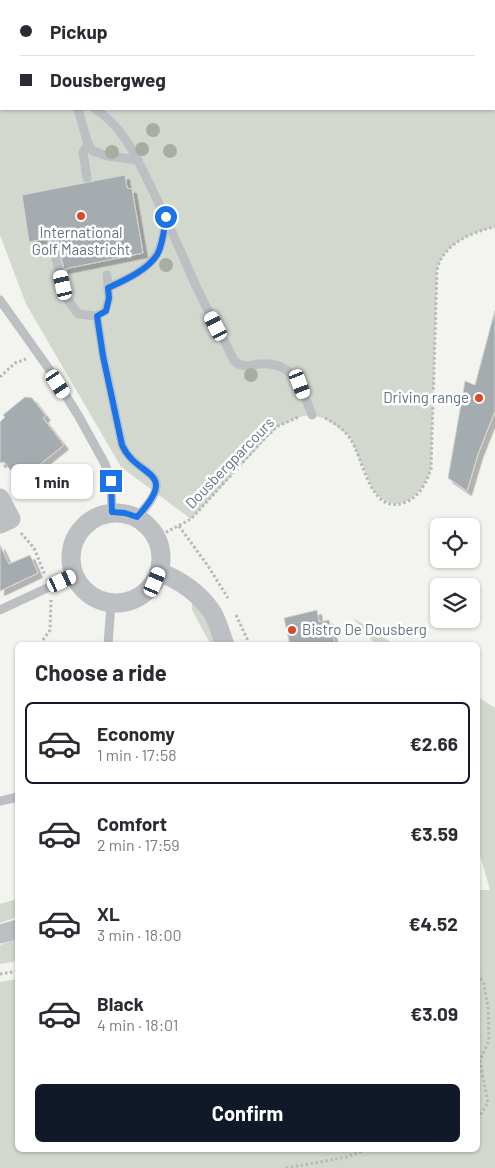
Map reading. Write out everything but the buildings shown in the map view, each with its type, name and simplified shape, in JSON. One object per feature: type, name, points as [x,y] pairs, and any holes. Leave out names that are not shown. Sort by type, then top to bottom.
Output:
[{"type":"street","points":[[0,498],[10,519],[0,524]]},
{"type":"street","points":[[112,512],[125,513],[137,517],[157,537],[161,560],[155,582],[140,597],[130,601],[111,604],[97,600],[79,586],[73,576],[70,562],[71,548],[76,534],[86,523],[98,516],[112,512]]},
{"type":"street","points":[[159,572],[177,579],[201,599],[212,613],[224,642]]},
{"type":"street","points":[[0,934],[15,930]]},
{"type":"lane","points":[[78,110],[88,144],[93,152],[138,160]]},
{"type":"lane","points":[[97,110],[106,115],[120,131],[138,160],[166,217],[195,284],[234,362],[240,366],[275,364],[286,369],[300,384],[312,415]]},
{"type":"lane","points":[[87,178],[83,152],[88,144]]},
{"type":"lane","points":[[108,288],[146,266],[157,254],[164,233],[166,217]]},
{"type":"lane","points":[[51,240],[66,297],[78,314],[97,316],[106,311],[109,298],[107,274]]},
{"type":"lane","points":[[0,300],[78,415],[105,464],[111,481],[112,512]]},
{"type":"lane","points":[[97,316],[103,356],[122,445],[125,453],[150,473],[154,478],[156,486],[155,494],[149,504],[137,517]]},
{"type":"lane","points":[[0,610],[73,576]]},
{"type":"lane","points":[[108,642],[111,604]]},
{"type":"lane","points":[[0,801],[15,798]]},
{"type":"path","points":[[312,415],[326,419],[347,434],[352,441],[372,490],[382,500],[395,504],[404,502],[418,494],[427,480],[431,469],[436,270],[438,262],[449,248],[481,230],[495,227]]},
{"type":"path","points":[[0,377],[15,363],[38,354]]},
{"type":"path","name":"Dousbergparcours","points":[[157,537],[191,519],[278,426],[302,416],[312,415]]},
{"type":"path","points":[[179,526],[218,582],[232,606],[249,642]]},
{"type":"path","points":[[0,974],[15,972]]},
{"type":"path","points":[[480,977],[486,992],[489,1040],[480,1061],[488,1103],[480,1115]]},
{"type":"path","points":[[286,1168],[348,1157],[360,1152]]},
{"type":"shaded area","points":[[0,110],[495,110],[495,227],[477,232],[459,241],[445,253],[437,270],[431,469],[427,479],[415,496],[407,501],[390,503],[382,499],[373,490],[352,441],[347,434],[326,419],[312,415],[302,416],[278,426],[191,519],[121,467],[26,304],[0,235]]},
{"type":"shaded area","points":[[192,599],[207,617],[217,642],[209,642],[192,610]]},
{"type":"shaded area","points":[[353,618],[390,642],[373,642]]},
{"type":"shaded area","points":[[480,698],[495,708],[495,1168],[0,1168],[0,982],[15,979],[15,1152],[480,1152],[480,890],[490,890],[480,855]]},
{"type":"shaded area","points":[[15,900],[15,918],[0,923],[0,904]]},
{"type":"shaded area","points":[[15,940],[15,961],[0,964],[0,945]]},
{"type":"place","name":"International Golf Maastricht","points":[[81,216]]},
{"type":"place","name":"Driving range","points":[[479,398]]},
{"type":"place","name":"Bistro De Dousberg","points":[[292,630]]},
{"type":"route","points":[[111,481],[112,512],[125,513],[137,517],[155,494],[154,478],[125,453],[122,445],[103,356],[97,316],[106,311],[109,298],[108,288],[146,266],[157,254],[164,233],[166,217]]}]
